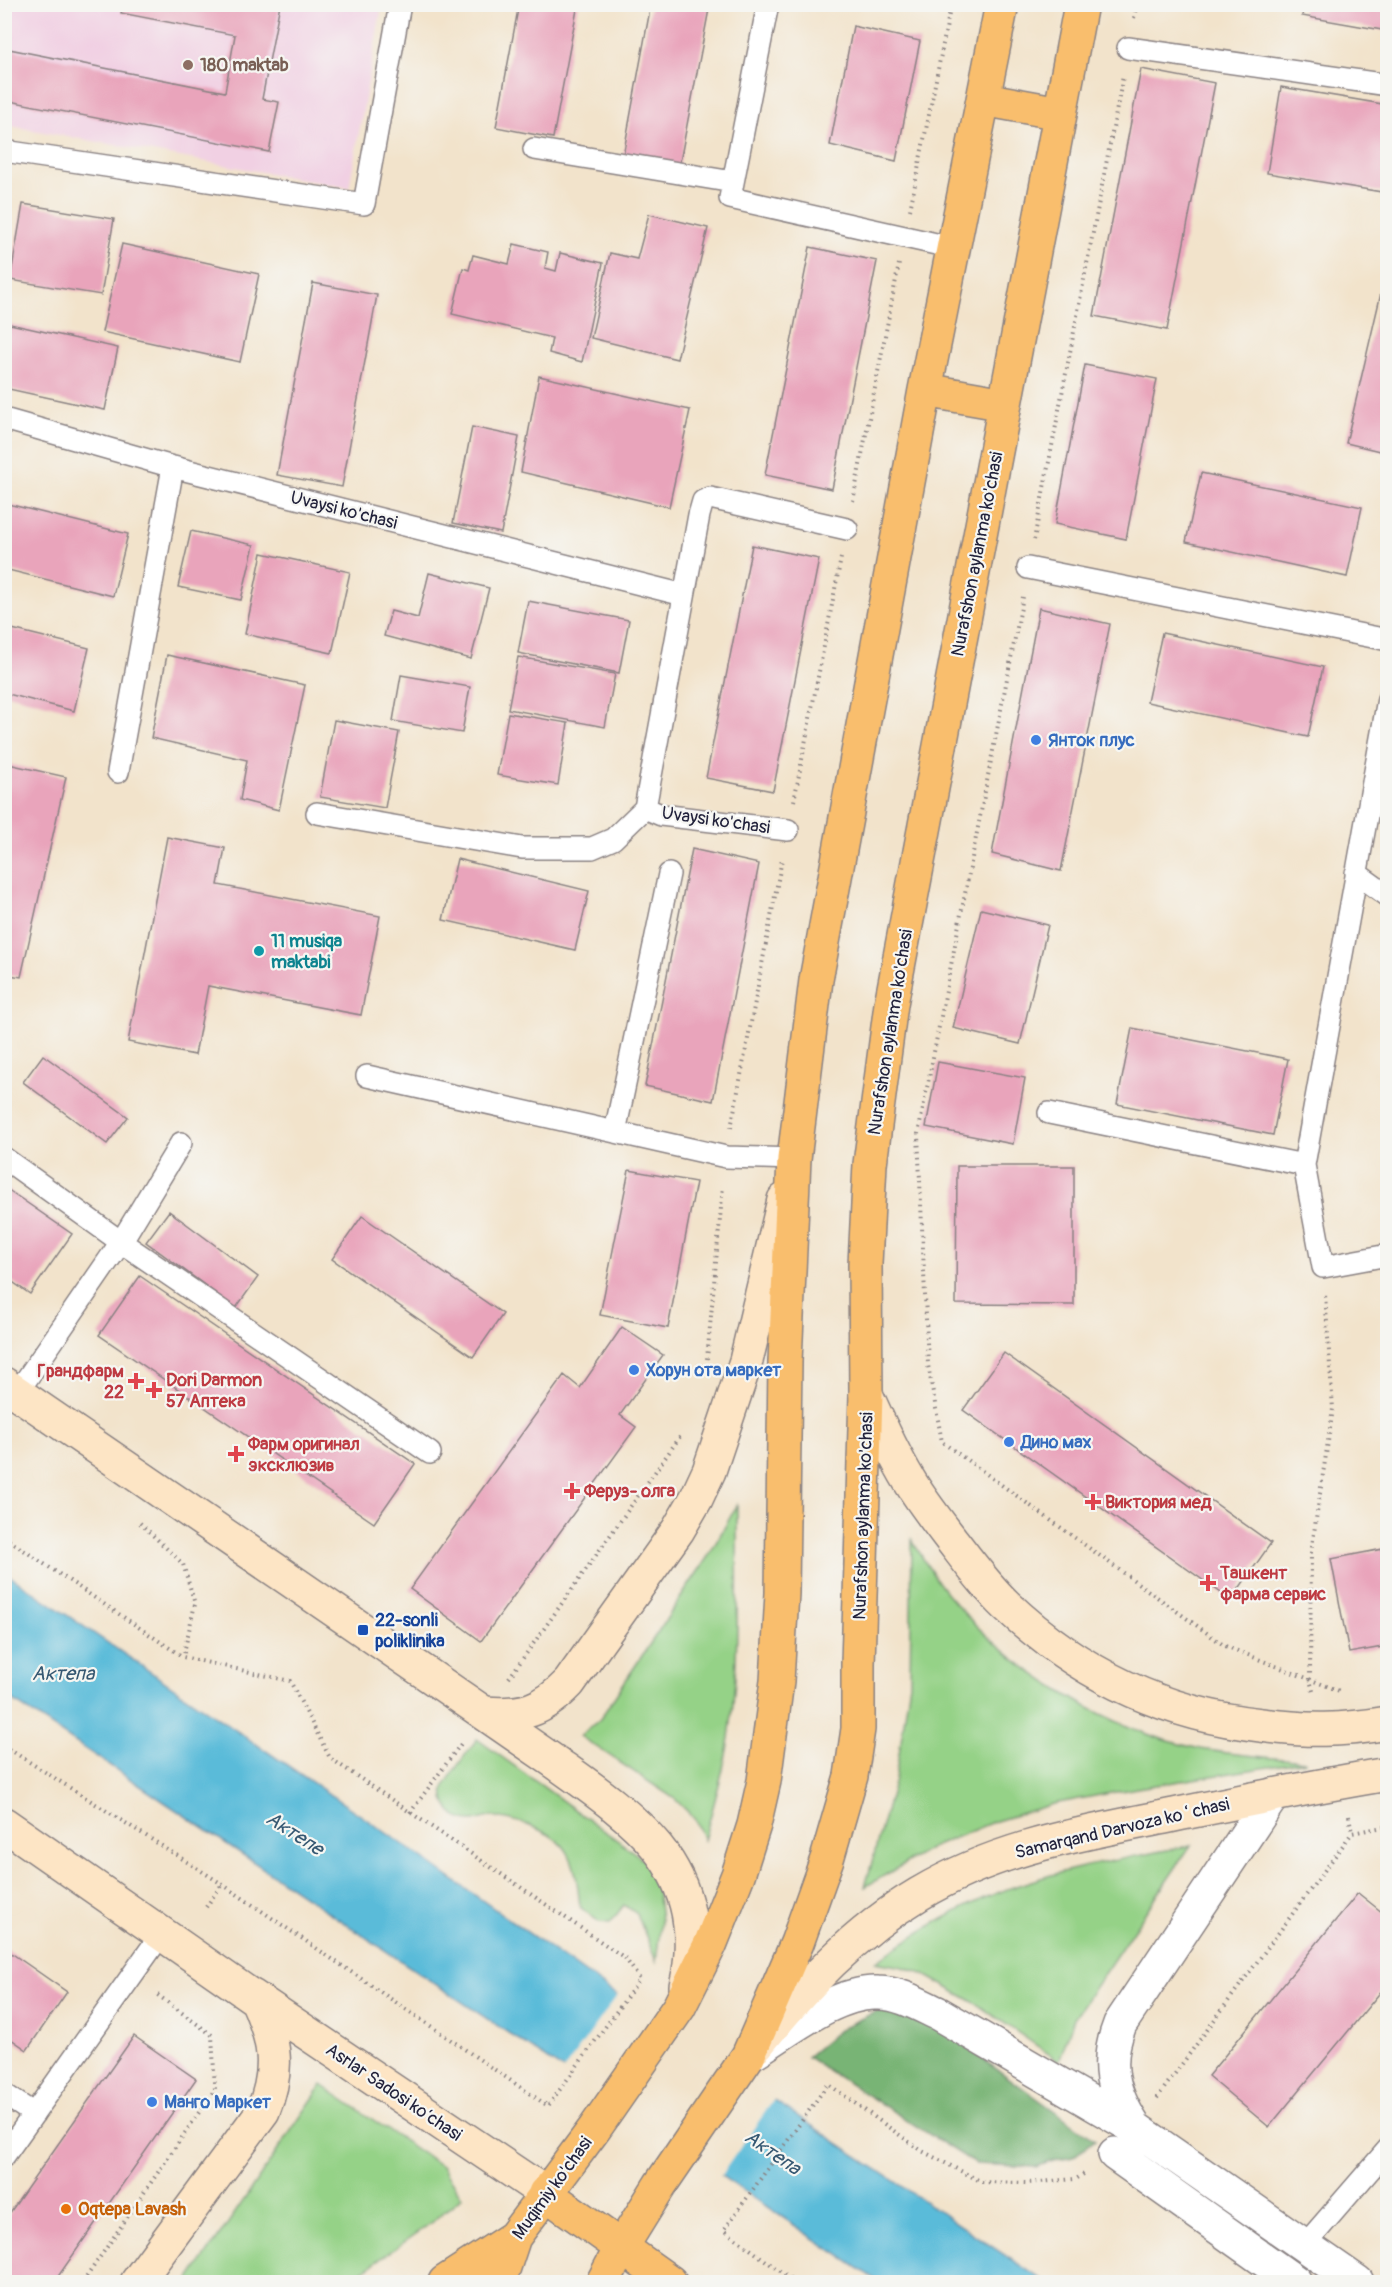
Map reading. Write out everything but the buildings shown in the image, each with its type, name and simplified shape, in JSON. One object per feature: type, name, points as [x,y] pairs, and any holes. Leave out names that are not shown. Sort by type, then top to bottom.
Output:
[{"type":"main road","points":[[679,2007],[710,1945],[738,1875],[754,1825],[764,1781],[777,1681],[782,1593],[785,1362],[794,1159],[816,980],[925,390],[1002,4]]},
{"type":"main road","name":"Nurafshon aylanma ko'chasi","points":[[621,2248],[665,2177],[748,2056],[797,1943],[827,1859],[850,1776],[858,1729],[866,1394],[865,1264],[870,1164],[891,1004],[1081,4]]},
{"type":"main road","points":[[984,99],[1060,113]]},
{"type":"main road","points":[[925,390],[1005,404]]},
{"type":"main road","name":"Muqimiy ko'chasi","points":[[500,2283],[514,2237],[595,2128],[679,2007]]},
{"type":"main road","points":[[545,2193],[670,2283]]},
{"type":"main road","points":[[445,2283],[514,2237]]},
{"type":"main road","points":[[603,2283],[621,2248]]},
{"type":"street","points":[[562,1767],[551,1744],[550,1724],[556,1703],[678,1530],[709,1471],[746,1361],[794,1159]]},
{"type":"street","points":[[11,1388],[477,1722],[562,1767],[648,1837],[679,1881],[688,1906],[692,1942],[688,1977],[679,2007]]},
{"type":"street","points":[[866,1394],[909,1480],[972,1567],[1005,1604],[1041,1636],[1076,1660],[1109,1680],[1154,1701],[1232,1722],[1296,1730],[1330,1731],[1388,1723]]},
{"type":"street","points":[[477,1722],[526,1712],[545,1705],[569,1683]]},
{"type":"street","name":"Samarqand Darvoza koʻchasi","points":[[748,2056],[781,2016],[844,1951],[893,1911],[949,1878],[982,1863],[1046,1841],[1388,1774]]},
{"type":"street","points":[[1135,2128],[1117,2098],[1113,2082],[1114,2037],[1120,2024],[1273,1795]]},
{"type":"street","name":"Asrlar Sadosi ko‘chasi","points":[[4,1824],[257,2000],[269,2031],[274,2078],[270,2096],[263,2111],[137,2283]]},
{"type":"street","name":"Asrlar Sadosi ko‘chasi","points":[[243,1990],[545,2193]]},
{"type":"street","points":[[748,2056],[829,2006],[858,1995],[888,1994],[914,2002],[939,2014],[1135,2128],[1357,2283]]},
{"type":"street","points":[[1114,2154],[1295,2283]]},
{"type":"lane","points":[[4,151],[364,204],[400,4]]},
{"type":"lane","points":[[768,4],[730,198],[954,248]]},
{"type":"lane","points":[[1128,48],[1388,85]]},
{"type":"lane","points":[[534,149],[733,182]]},
{"type":"lane","name":"Uvaysi ko'chasi","points":[[4,419],[173,467],[684,595]]},
{"type":"lane","points":[[118,772],[173,467]]},
{"type":"lane","name":"Uvaysi ko'chasi","points":[[788,830],[661,815],[645,808],[699,515],[703,501],[710,498],[847,529]]},
{"type":"lane","points":[[1028,568],[1388,640]]},
{"type":"lane","points":[[1388,699],[1304,1165],[1323,1267],[1388,1255]]},
{"type":"lane","points":[[317,813],[522,848],[592,848],[614,839],[645,808]]},
{"type":"lane","points":[[1356,873],[1388,896]]},
{"type":"lane","points":[[615,1132],[669,874]]},
{"type":"lane","points":[[367,1076],[726,1157],[794,1159]]},
{"type":"lane","points":[[1049,1113],[1304,1165]]},
{"type":"lane","points":[[11,1388],[121,1242],[180,1143]]},
{"type":"lane","points":[[4,1158],[121,1242],[430,1453]]},
{"type":"lane","points":[[4,2156],[162,1933]]},
{"type":"lane","points":[[4,2094],[34,2114]]},
{"type":"lane","points":[[1304,2246],[1388,2149]]},
{"type":"path","points":[[707,1359],[726,1157],[951,4]]},
{"type":"path","points":[[918,1134],[928,1365],[942,1442],[1225,1646],[1351,1696]]},
{"type":"path","points":[[1314,1691],[1310,1680],[1311,1552],[1334,1409],[1323,1267]]},
{"type":"path","points":[[507,1681],[682,1434]]},
{"type":"path","points":[[135,1519],[183,1564],[195,1604],[183,1658]]},
{"type":"path","points":[[4,1537],[183,1658],[290,1681],[330,1758],[625,1958],[640,1979],[548,2106],[222,1884],[4,1746]]},
{"type":"path","points":[[410,1813],[477,1722]]},
{"type":"path","points":[[1348,1809],[1352,1833]]},
{"type":"path","points":[[1135,2128],[1352,1833],[1388,1826]]},
{"type":"path","points":[[206,1907],[222,1884]]},
{"type":"path","points":[[82,2283],[215,2089],[212,2035],[147,1986]]},
{"type":"path","points":[[795,2283],[724,2230],[828,2084],[922,2151],[982,2182],[1027,2183],[1076,2179],[1114,2154]]},
{"type":"shaded area","name":"180 maktab","points":[[4,5],[382,5],[349,188],[5,125]]},
{"type":"green space","points":[[737,1505],[737,1622],[733,1710],[724,1764],[704,1840],[695,1819],[675,1799],[580,1736],[600,1719],[709,1555]]},
{"type":"green space","points":[[912,1540],[939,1584],[974,1623],[1032,1672],[1097,1712],[1131,1728],[1201,1749],[1306,1761],[1053,1804],[993,1822],[933,1847],[865,1887],[895,1779],[910,1683]]},
{"type":"green space","points":[[477,1739],[643,1859],[657,1887],[661,1921],[656,1961],[637,1914],[624,1905],[610,1923],[599,1922],[580,1907],[577,1880],[571,1859],[555,1839],[523,1823],[491,1817],[467,1821],[451,1812],[445,1801],[444,1789],[453,1771]]},
{"type":"green space","points":[[1191,1845],[1074,2018],[1059,2061],[975,2003],[923,1974],[903,1967],[875,1962],[947,1916],[1005,1890],[1066,1871]]},
{"type":"green space","points":[[882,2009],[927,2019],[1095,2140],[1073,2157],[1036,2167],[976,2164],[807,2057],[843,2027]]},
{"type":"green space","points":[[322,2085],[441,2166],[462,2197],[423,2229],[347,2282],[188,2282]]},
{"type":"water","name":"Актепа","points":[[4,1572],[404,1845],[605,1987],[1045,2282],[879,2282],[5,1695]]},
{"type":"pier","points":[[619,1993],[775,2098],[719,2178],[562,2072]]},
{"type":"place","name":"180 maktab","points":[[188,65]]},
{"type":"place","name":"Янток плус","points":[[1036,740]]},
{"type":"place","name":"11 musiqa maktabi","points":[[259,951]]},
{"type":"place","name":"Хорун ота маркет","points":[[634,1370]]},
{"type":"place","name":"Грандфарм 22","points":[[136,1381]]},
{"type":"place","name":"Dori Darmon 57 Аптека","points":[[154,1390]]},
{"type":"place","name":"Дино мах","points":[[1009,1442]]},
{"type":"place","name":"Фарм оригинал эксклюзив","points":[[236,1454]]},
{"type":"place","name":"Феруз- олга","points":[[572,1491]]},
{"type":"place","name":"Виктория мед","points":[[1093,1502]]},
{"type":"place","name":"Ташкент фарма сервис","points":[[1208,1583]]},
{"type":"place","name":"22-sonli poliklinika","points":[[363,1630]]},
{"type":"place","name":"Манго Маркет","points":[[152,2102]]},
{"type":"place","name":"Oqtepa Lavash","points":[[66,2209]]},
{"type":"water label","name":"Актепе","points":[[295,1833]]}]
